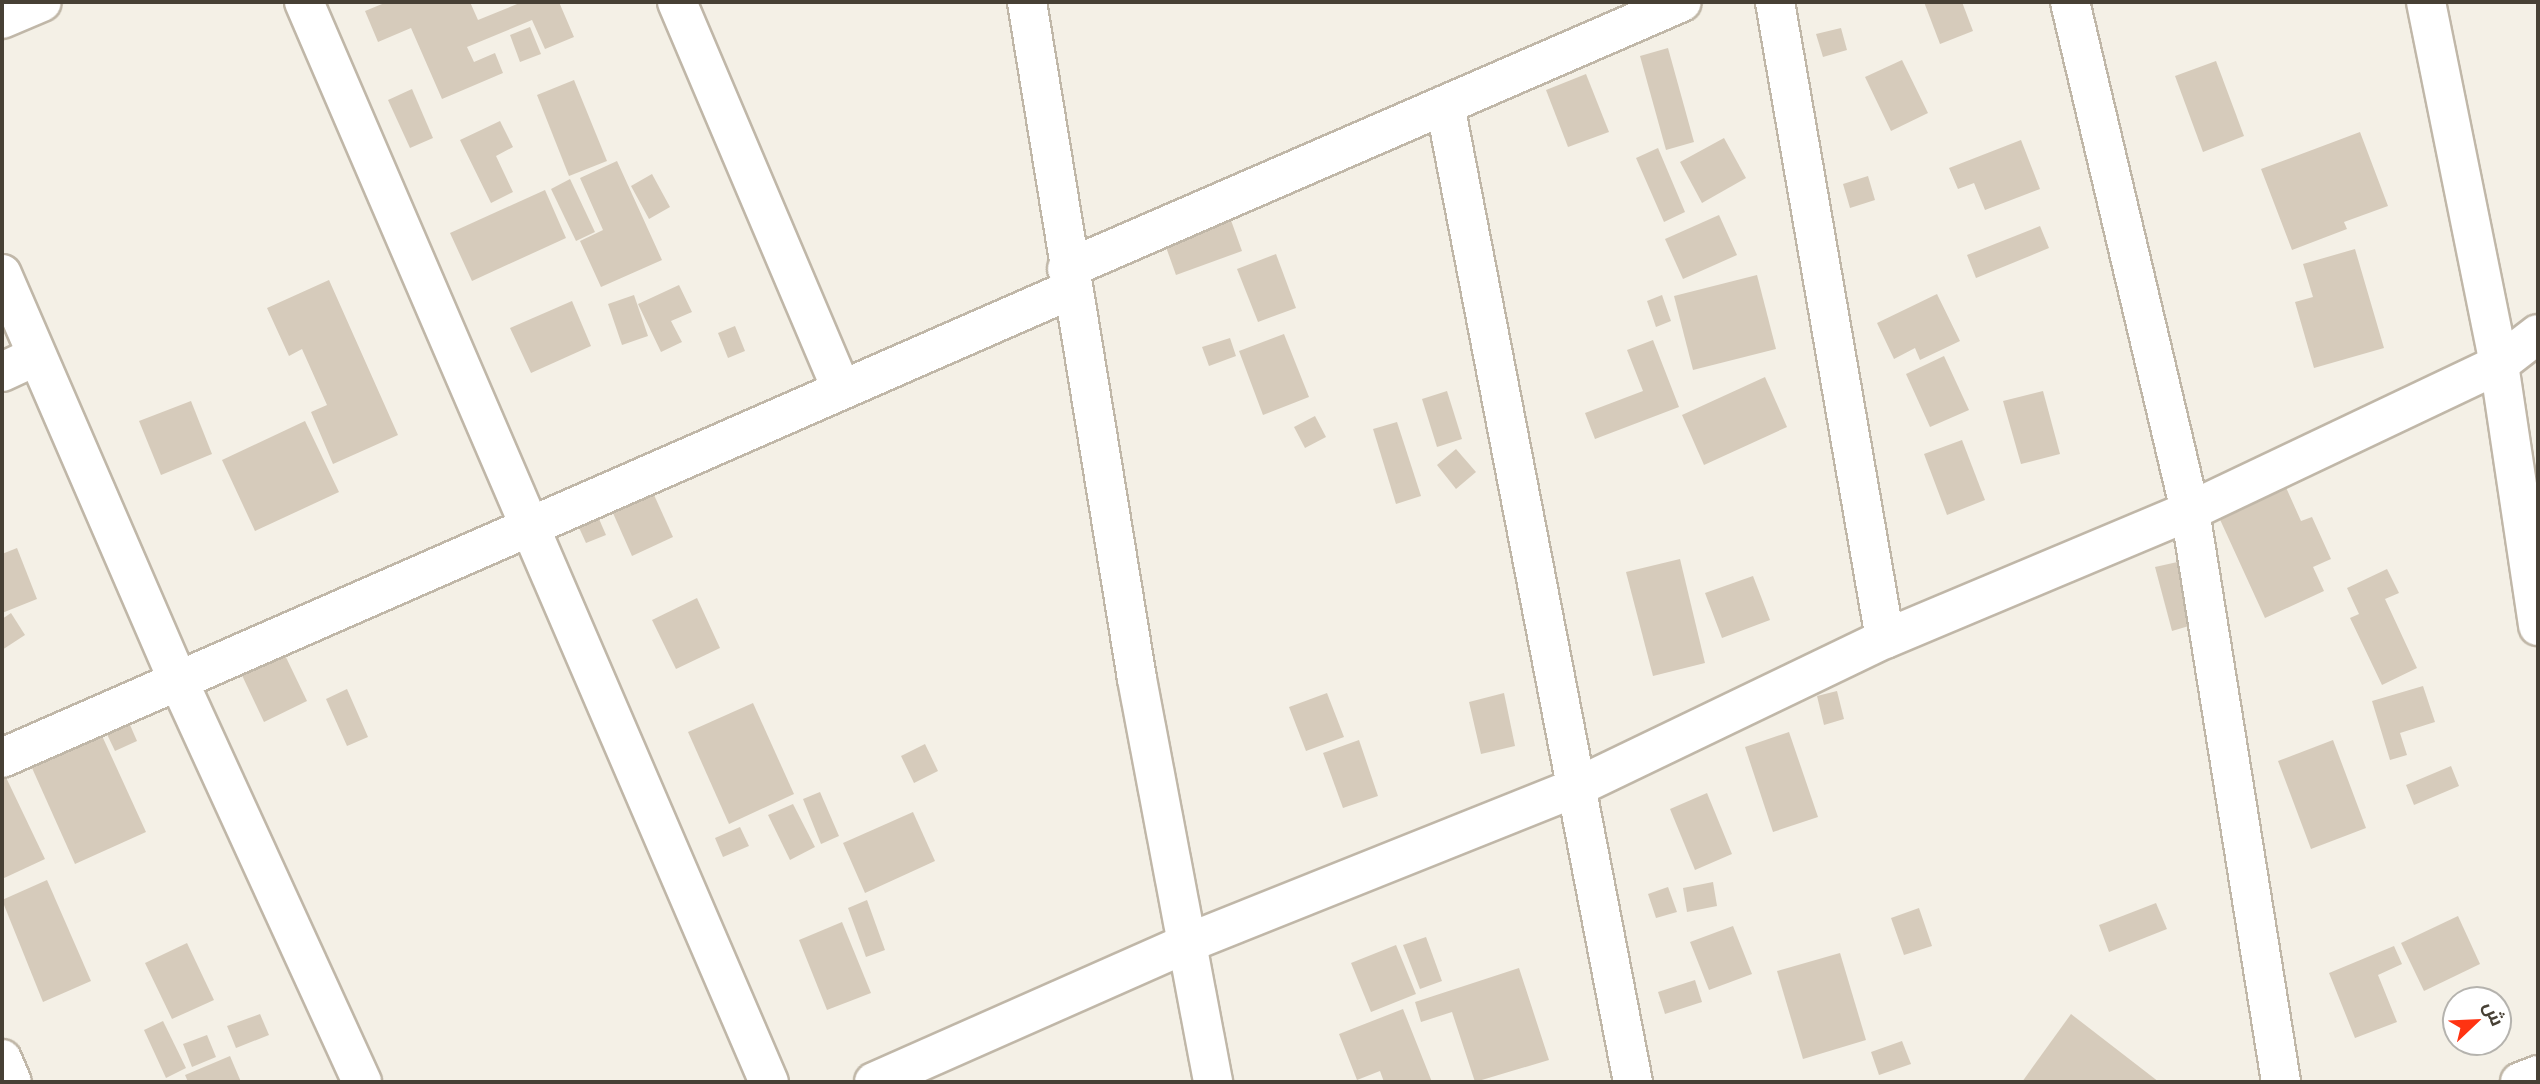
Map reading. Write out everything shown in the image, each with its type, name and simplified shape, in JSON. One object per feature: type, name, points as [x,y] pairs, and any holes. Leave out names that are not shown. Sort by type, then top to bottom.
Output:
[{"type":"street","points":[[2,19],[41,2]]},
{"type":"street","points":[[304,2],[527,526],[769,1082]]},
{"type":"street","points":[[677,2],[841,388]]},
{"type":"street","points":[[1027,2],[1069,279],[1185,944],[1213,1082]]},
{"type":"street","points":[[2,758],[841,388],[1445,105],[1682,2]]},
{"type":"street","points":[[1775,2],[1885,639]]},
{"type":"street","points":[[2070,2],[2190,511],[2281,1082]]},
{"type":"street","points":[[2426,2],[2499,364],[2538,625]]},
{"type":"street","points":[[1445,105],[1633,1082]]},
{"type":"street","points":[[2,274],[178,680],[362,1082]]},
{"type":"street","points":[[874,1082],[1185,944],[1577,787],[1885,639],[2190,511],[2499,364],[2538,334]]},
{"type":"street","points":[[2,372],[37,356]]},
{"type":"street","points":[[2,1059],[12,1082]]},
{"type":"street","points":[[2521,1082],[2538,1075]]},
{"type":"building","points":[[387,2],[470,2],[478,20],[522,2],[559,2],[574,37],[545,49],[532,20],[467,47],[474,62],[495,53],[503,73],[442,99],[411,28],[378,42],[365,11]]},
{"type":"building","points":[[1924,2],[1962,2],[1973,31],[1940,44]]},
{"type":"building","points":[[530,27],[541,54],[520,62],[510,35]]},
{"type":"building","points":[[1841,28],[1847,50],[1823,57],[1816,34]]},
{"type":"building","points":[[1668,48],[1694,142],[1666,150],[1640,56]]},
{"type":"building","points":[[1902,60],[1928,113],[1891,131],[1865,77]]},
{"type":"building","points":[[2216,61],[2244,136],[2203,152],[2175,76]]},
{"type":"building","points":[[1586,74],[1609,132],[1568,147],[1546,90]]},
{"type":"building","points":[[574,80],[607,161],[569,176],[537,95]]},
{"type":"building","points":[[412,89],[433,138],[410,148],[388,100]]},
{"type":"building","points":[[500,121],[513,147],[496,156],[513,192],[491,203],[460,140]]},
{"type":"building","points":[[2360,132],[2388,206],[2344,222],[2347,229],[2292,250],[2261,169]]},
{"type":"building","points":[[1724,138],[1746,178],[1702,203],[1680,162]]},
{"type":"building","points":[[2021,140],[2040,189],[1985,210],[1974,183],[1958,189],[1949,168]]},
{"type":"building","points":[[1658,148],[1685,212],[1664,222],[1636,158]]},
{"type":"building","points":[[617,161],[662,260],[601,287],[580,241],[603,230],[580,178]]},
{"type":"building","points":[[652,174],[670,207],[649,219],[631,186]]},
{"type":"building","points":[[1868,176],[1875,200],[1850,208],[1843,184]]},
{"type":"building","points":[[570,179],[595,232],[576,241],[551,189]]},
{"type":"building","points":[[545,190],[566,238],[472,281],[450,233]]},
{"type":"building","points":[[1228,212],[1242,251],[1176,275],[1162,236]]},
{"type":"building","points":[[1719,215],[1737,255],[1683,279],[1665,239]]},
{"type":"building","points":[[2040,226],[2049,248],[1976,278],[1967,255]]},
{"type":"building","points":[[2355,249],[2384,348],[2314,368],[2295,302],[2313,297],[2303,264]]},
{"type":"building","points":[[1276,254],[1296,308],[1258,322],[1237,269]]},
{"type":"building","points":[[1757,275],[1776,349],[1693,370],[1674,296]]},
{"type":"building","points":[[329,280],[398,435],[333,464],[311,412],[327,405],[302,349],[289,356],[267,308]]},
{"type":"building","points":[[679,285],[692,312],[671,321],[682,342],[661,352],[638,304]]},
{"type":"building","points":[[1937,294],[1960,341],[1920,360],[1915,348],[1894,359],[1877,323]]},
{"type":"building","points":[[634,295],[648,336],[622,345],[608,304]]},
{"type":"building","points":[[1662,295],[1671,321],[1656,327],[1647,301]]},
{"type":"building","points":[[572,301],[591,346],[531,373],[510,328]]},
{"type":"building","points":[[735,326],[745,351],[728,358],[718,333]]},
{"type":"building","points":[[1284,334],[1309,397],[1263,415],[1239,351]]},
{"type":"building","points":[[1230,338],[1236,356],[1209,366],[1202,347]]},
{"type":"building","points":[[1653,340],[1679,407],[1595,439],[1585,413],[1643,391],[1627,350]]},
{"type":"building","points":[[1944,356],[1969,410],[1930,427],[1906,374]]},
{"type":"building","points":[[1765,377],[1787,427],[1704,465],[1682,415]]},
{"type":"building","points":[[1447,391],[1462,439],[1437,447],[1422,399]]},
{"type":"building","points":[[2043,391],[2060,454],[2021,464],[2003,401]]},
{"type":"building","points":[[191,401],[212,454],[161,475],[139,421]]},
{"type":"building","points":[[1315,416],[1326,437],[1305,448],[1294,427]]},
{"type":"building","points":[[305,421],[339,492],[255,531],[222,460]]},
{"type":"building","points":[[1397,422],[1421,496],[1396,504],[1373,429]]},
{"type":"building","points":[[1962,440],[1985,500],[1947,515],[1924,454]]},
{"type":"building","points":[[1456,449],[1476,472],[1456,489],[1437,465]]},
{"type":"building","points":[[2284,483],[2301,521],[2312,517],[2331,559],[2313,567],[2324,591],[2265,618],[2217,513]]},
{"type":"building","points":[[650,486],[673,537],[632,556],[609,504]]},
{"type":"building","points":[[596,512],[606,535],[586,543],[576,521]]},
{"type":"building","points":[[17,548],[37,599],[2,613],[2,554]]},
{"type":"building","points":[[1680,559],[1705,663],[1653,676],[1626,572]]},
{"type":"building","points":[[2182,561],[2199,623],[2172,631],[2155,567]]},
{"type":"building","points":[[2387,569],[2399,593],[2385,599],[2417,668],[2382,685],[2350,618],[2359,614],[2347,588]]},
{"type":"building","points":[[1753,576],[1770,620],[1722,638],[1705,593]]},
{"type":"building","points":[[697,598],[720,648],[676,669],[652,620]]},
{"type":"building","points":[[11,613],[25,635],[2,650],[2,619]]},
{"type":"building","points":[[282,649],[307,701],[264,722],[239,669]]},
{"type":"building","points":[[2423,686],[2435,722],[2400,733],[2407,755],[2390,760],[2372,701]]},
{"type":"building","points":[[347,689],[368,737],[347,746],[326,699]]},
{"type":"building","points":[[1837,691],[1844,719],[1824,725],[1817,696]]},
{"type":"building","points":[[1327,693],[1344,737],[1306,751],[1289,707]]},
{"type":"building","points":[[1504,693],[1515,746],[1481,754],[1469,702]]},
{"type":"building","points":[[753,703],[794,794],[729,824],[688,732]]},
{"type":"building","points":[[127,718],[137,741],[115,751],[104,728]]},
{"type":"building","points":[[98,727],[146,832],[75,864],[28,759]]},
{"type":"building","points":[[1789,732],[1818,817],[1773,832],[1745,747]]},
{"type":"building","points":[[1359,740],[1378,796],[1343,808],[1323,753]]},
{"type":"building","points":[[2333,740],[2366,828],[2311,849],[2278,761]]},
{"type":"building","points":[[925,744],[938,771],[914,783],[901,756]]},
{"type":"building","points":[[2451,766],[2459,786],[2414,805],[2406,785]]},
{"type":"building","points":[[2,769],[45,859],[2,879]]},
{"type":"building","points":[[820,792],[839,836],[821,844],[803,799]]},
{"type":"building","points":[[1707,793],[1732,854],[1695,870],[1670,809]]},
{"type":"building","points":[[793,804],[815,847],[790,860],[768,815]]},
{"type":"building","points":[[913,812],[935,861],[865,893],[843,843]]},
{"type":"building","points":[[740,827],[749,846],[723,857],[715,838]]},
{"type":"building","points":[[47,880],[91,981],[43,1002],[2,900]]},
{"type":"building","points":[[1713,882],[1717,906],[1687,912],[1683,888]]},
{"type":"building","points":[[1668,887],[1677,912],[1656,918],[1648,894]]},
{"type":"building","points":[[867,900],[885,950],[866,957],[848,908]]},
{"type":"building","points":[[2156,903],[2167,929],[2109,952],[2099,925]]},
{"type":"building","points":[[1919,908],[1932,946],[1904,955],[1891,918]]},
{"type":"building","points":[[2458,916],[2480,964],[2424,991],[2401,943]]},
{"type":"building","points":[[842,922],[871,993],[827,1010],[799,940]]},
{"type":"building","points":[[1733,926],[1752,974],[1709,990],[1690,942]]},
{"type":"building","points":[[1426,937],[1442,981],[1420,989],[1403,945]]},
{"type":"building","points":[[187,943],[214,1000],[172,1019],[145,963]]},
{"type":"building","points":[[1396,945],[1416,994],[1371,1012],[1351,963]]},
{"type":"building","points":[[2394,946],[2402,964],[2378,975],[2397,1022],[2355,1038],[2329,973]]},
{"type":"building","points":[[1840,953],[1866,1040],[1803,1059],[1777,971]]},
{"type":"building","points":[[1519,968],[1549,1060],[1475,1082],[1452,1012],[1421,1022],[1415,1002]]},
{"type":"building","points":[[1695,980],[1702,1002],[1665,1014],[1658,992]]},
{"type":"building","points":[[1403,1009],[1432,1082],[1384,1082],[1380,1071],[1357,1080],[1339,1034]]},
{"type":"building","points":[[260,1014],[269,1035],[236,1048],[227,1026]]},
{"type":"building","points":[[2071,1014],[2159,1082],[2022,1082]]},
{"type":"building","points":[[163,1021],[186,1068],[166,1078],[144,1030]]},
{"type":"building","points":[[207,1035],[216,1057],[192,1067],[183,1044]]},
{"type":"building","points":[[1902,1041],[1911,1064],[1879,1075],[1871,1052]]},
{"type":"building","points":[[230,1056],[241,1082],[188,1082],[185,1075]]}]
